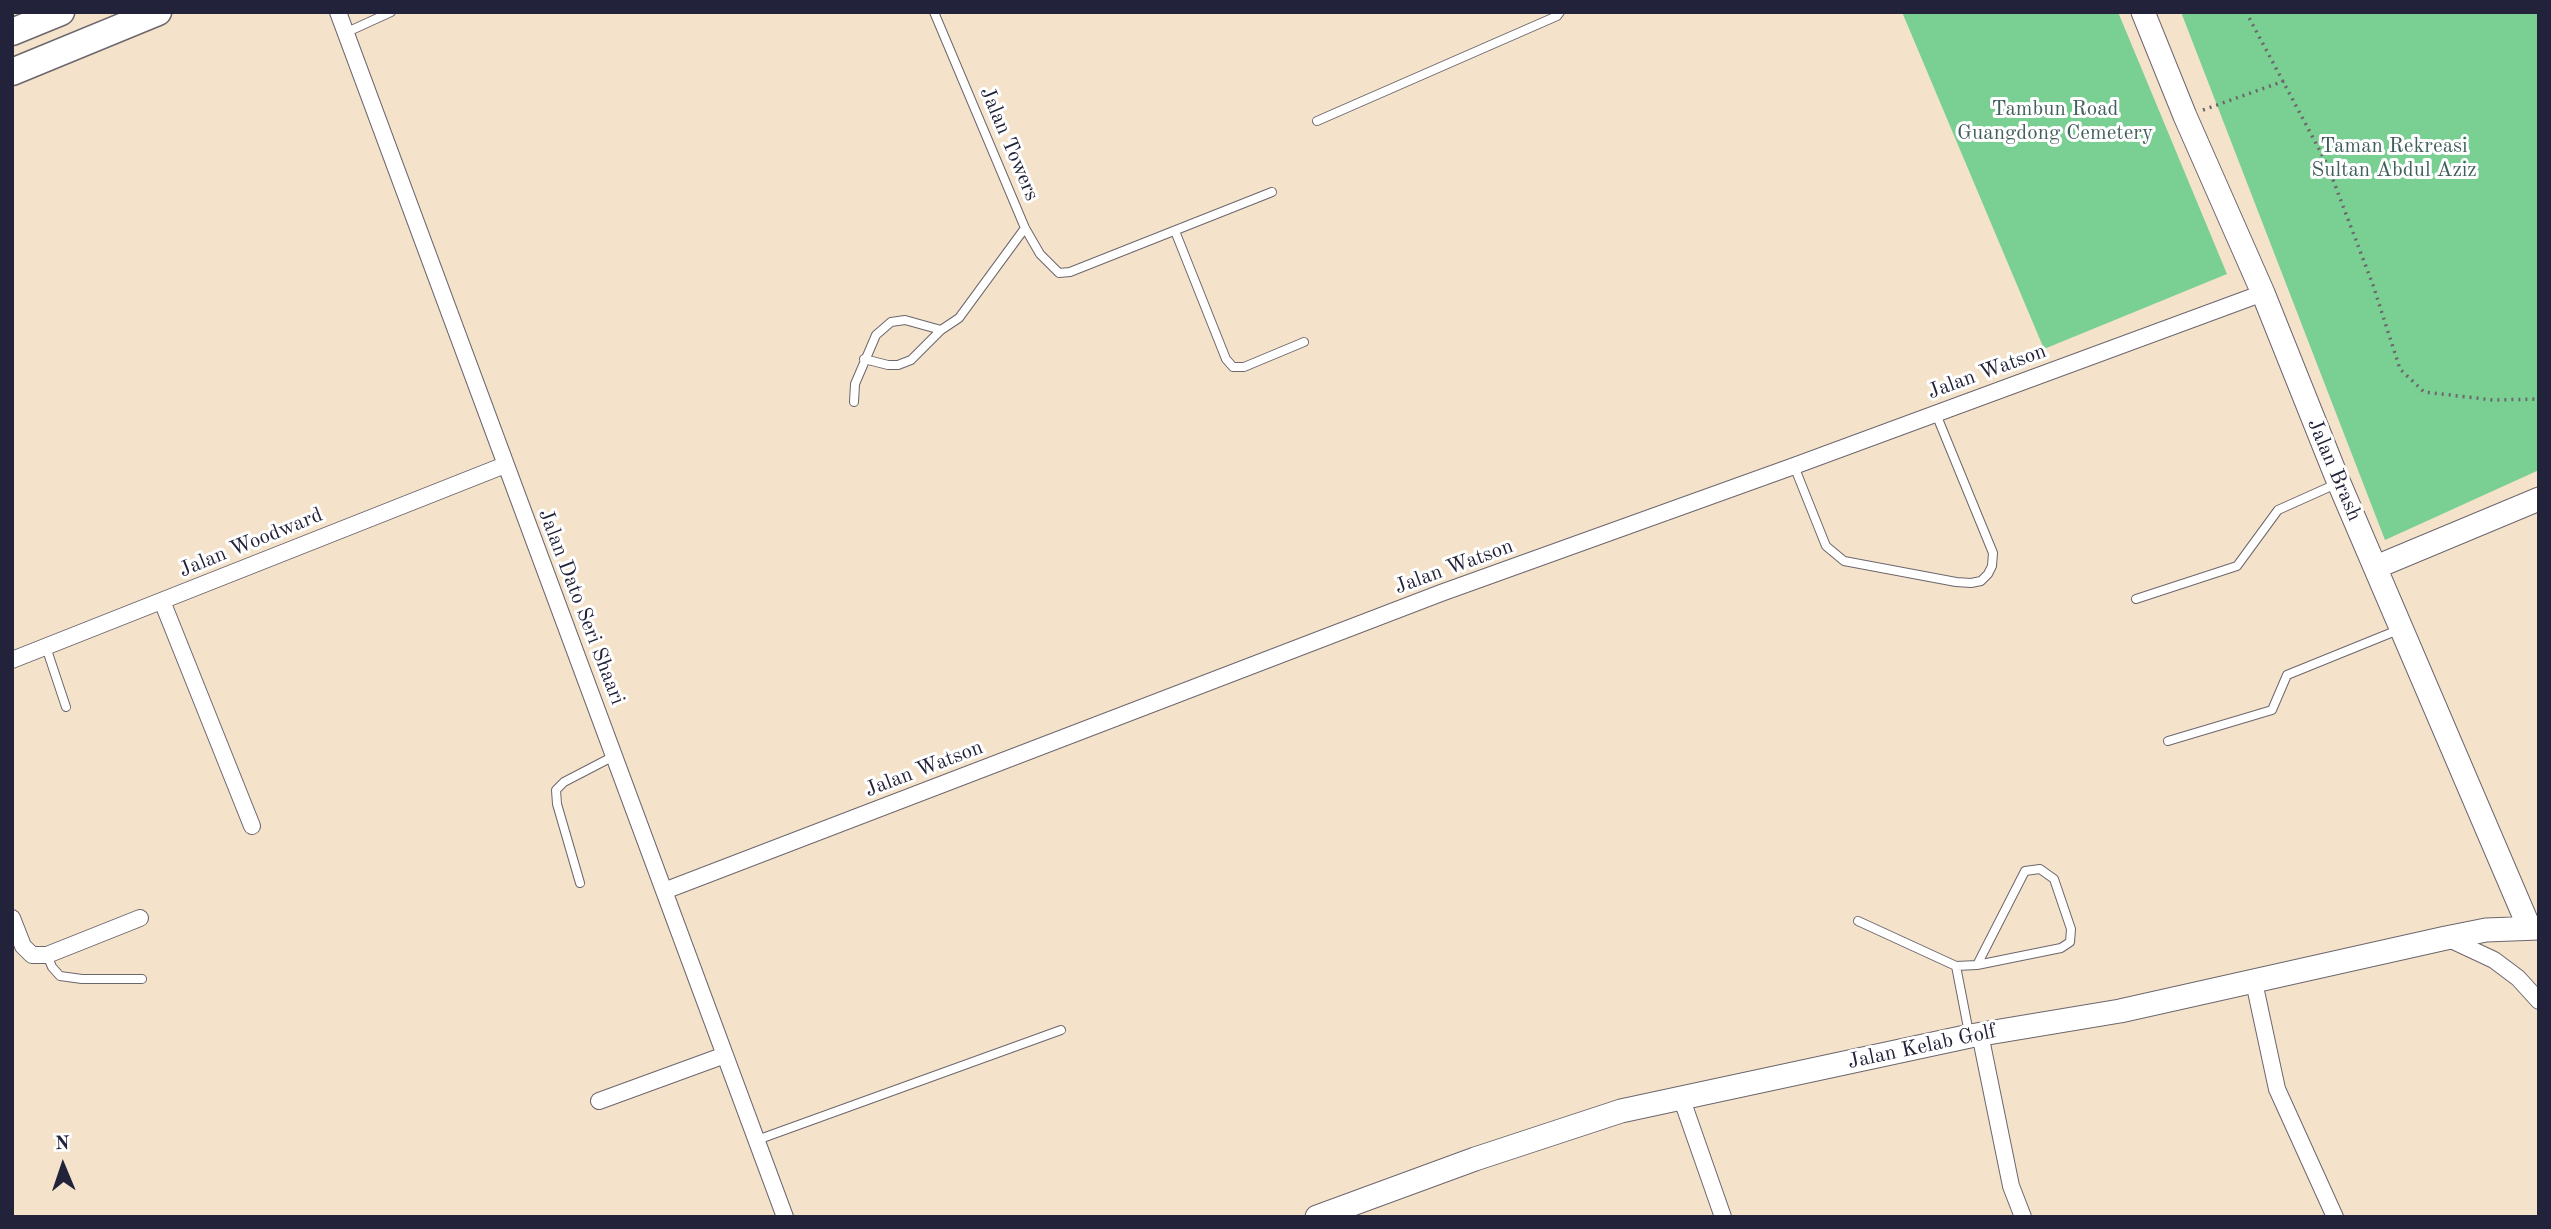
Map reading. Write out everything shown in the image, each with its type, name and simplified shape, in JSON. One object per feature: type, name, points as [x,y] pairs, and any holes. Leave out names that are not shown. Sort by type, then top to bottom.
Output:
[{"type":"main road","points":[[12,32],[61,12]]},
{"type":"main road","points":[[12,72],[158,12]]},
{"type":"street","name":"Jalan Dato Seri Shaari","points":[[338,12],[785,1217]]},
{"type":"street","name":"Jalan Brash","points":[[2144,12],[2185,116],[2263,293],[2401,629],[2534,927]]},
{"type":"street","name":"Jalan Watson","points":[[664,891],[1441,593],[2263,293]]},
{"type":"street","name":"Jalan Woodward","points":[[13,656],[46,647],[505,465]]},
{"type":"street","points":[[2376,567],[2539,499]]},
{"type":"street","points":[[162,601],[252,826]]},
{"type":"street","points":[[12,918],[23,946],[32,955],[47,955],[140,918]]},
{"type":"street","name":"Jalan Kelab Golf","points":[[1317,1217],[1475,1159],[1594,1120],[1681,1097],[1975,1035],[2120,1011],[2486,930],[2534,927]]},
{"type":"street","points":[[2446,938],[2494,960],[2518,978],[2539,1001]]},
{"type":"street","points":[[2254,982],[2277,1089],[2335,1217]]},
{"type":"street","points":[[1975,1035],[2011,1186],[2022,1217]]},
{"type":"street","points":[[599,1101],[725,1055]]},
{"type":"street","points":[[1681,1097],[1723,1217]]},
{"type":"lane","points":[[345,33],[391,12]]},
{"type":"lane","name":"Jalan Towers","points":[[864,359],[888,366],[911,360],[941,330],[959,318],[1026,228],[934,12]]},
{"type":"lane","points":[[1317,121],[1557,16],[1560,12]]},
{"type":"lane","points":[[1026,228],[1040,254],[1059,273],[1070,272],[1272,192]]},
{"type":"lane","points":[[1175,231],[1226,359],[1233,367],[1244,367],[1304,342]]},
{"type":"lane","points":[[854,402],[855,384],[864,359],[876,335],[891,322],[905,320],[941,330]]},
{"type":"lane","points":[[1794,466],[1826,546],[1844,561],[1956,582],[1981,581],[1992,566],[1993,553],[1936,414]]},
{"type":"lane","points":[[2136,599],[2237,566],[2278,510],[2339,483]]},
{"type":"lane","points":[[2168,741],[2272,710],[2287,675],[2401,629]]},
{"type":"lane","points":[[46,647],[66,707]]},
{"type":"lane","points":[[580,883],[557,804],[556,790],[564,782],[614,757]]},
{"type":"lane","points":[[1858,921],[1956,966],[1977,965],[2061,948],[2070,942],[2071,929],[2054,879],[2040,869],[2025,871],[1977,965]]},
{"type":"lane","points":[[47,955],[60,976],[82,979],[142,979]]},
{"type":"lane","points":[[1956,966],[1975,1035]]},
{"type":"lane","points":[[757,1140],[1061,1030]]},
{"type":"path","points":[[2246,12],[2327,164],[2373,285],[2400,369],[2424,391],[2493,400],[2539,400]]},
{"type":"path","points":[[2185,116],[2284,82]]},
{"type":"green space","name":"Tambun Road Guangdong Cemetery","points":[[1902,12],[2118,12],[2227,274],[2044,349]]},
{"type":"green space","name":"Taman Rekreasi Sultan Abdul Aziz","points":[[2181,12],[2539,12],[2539,470],[2385,540]]}]
